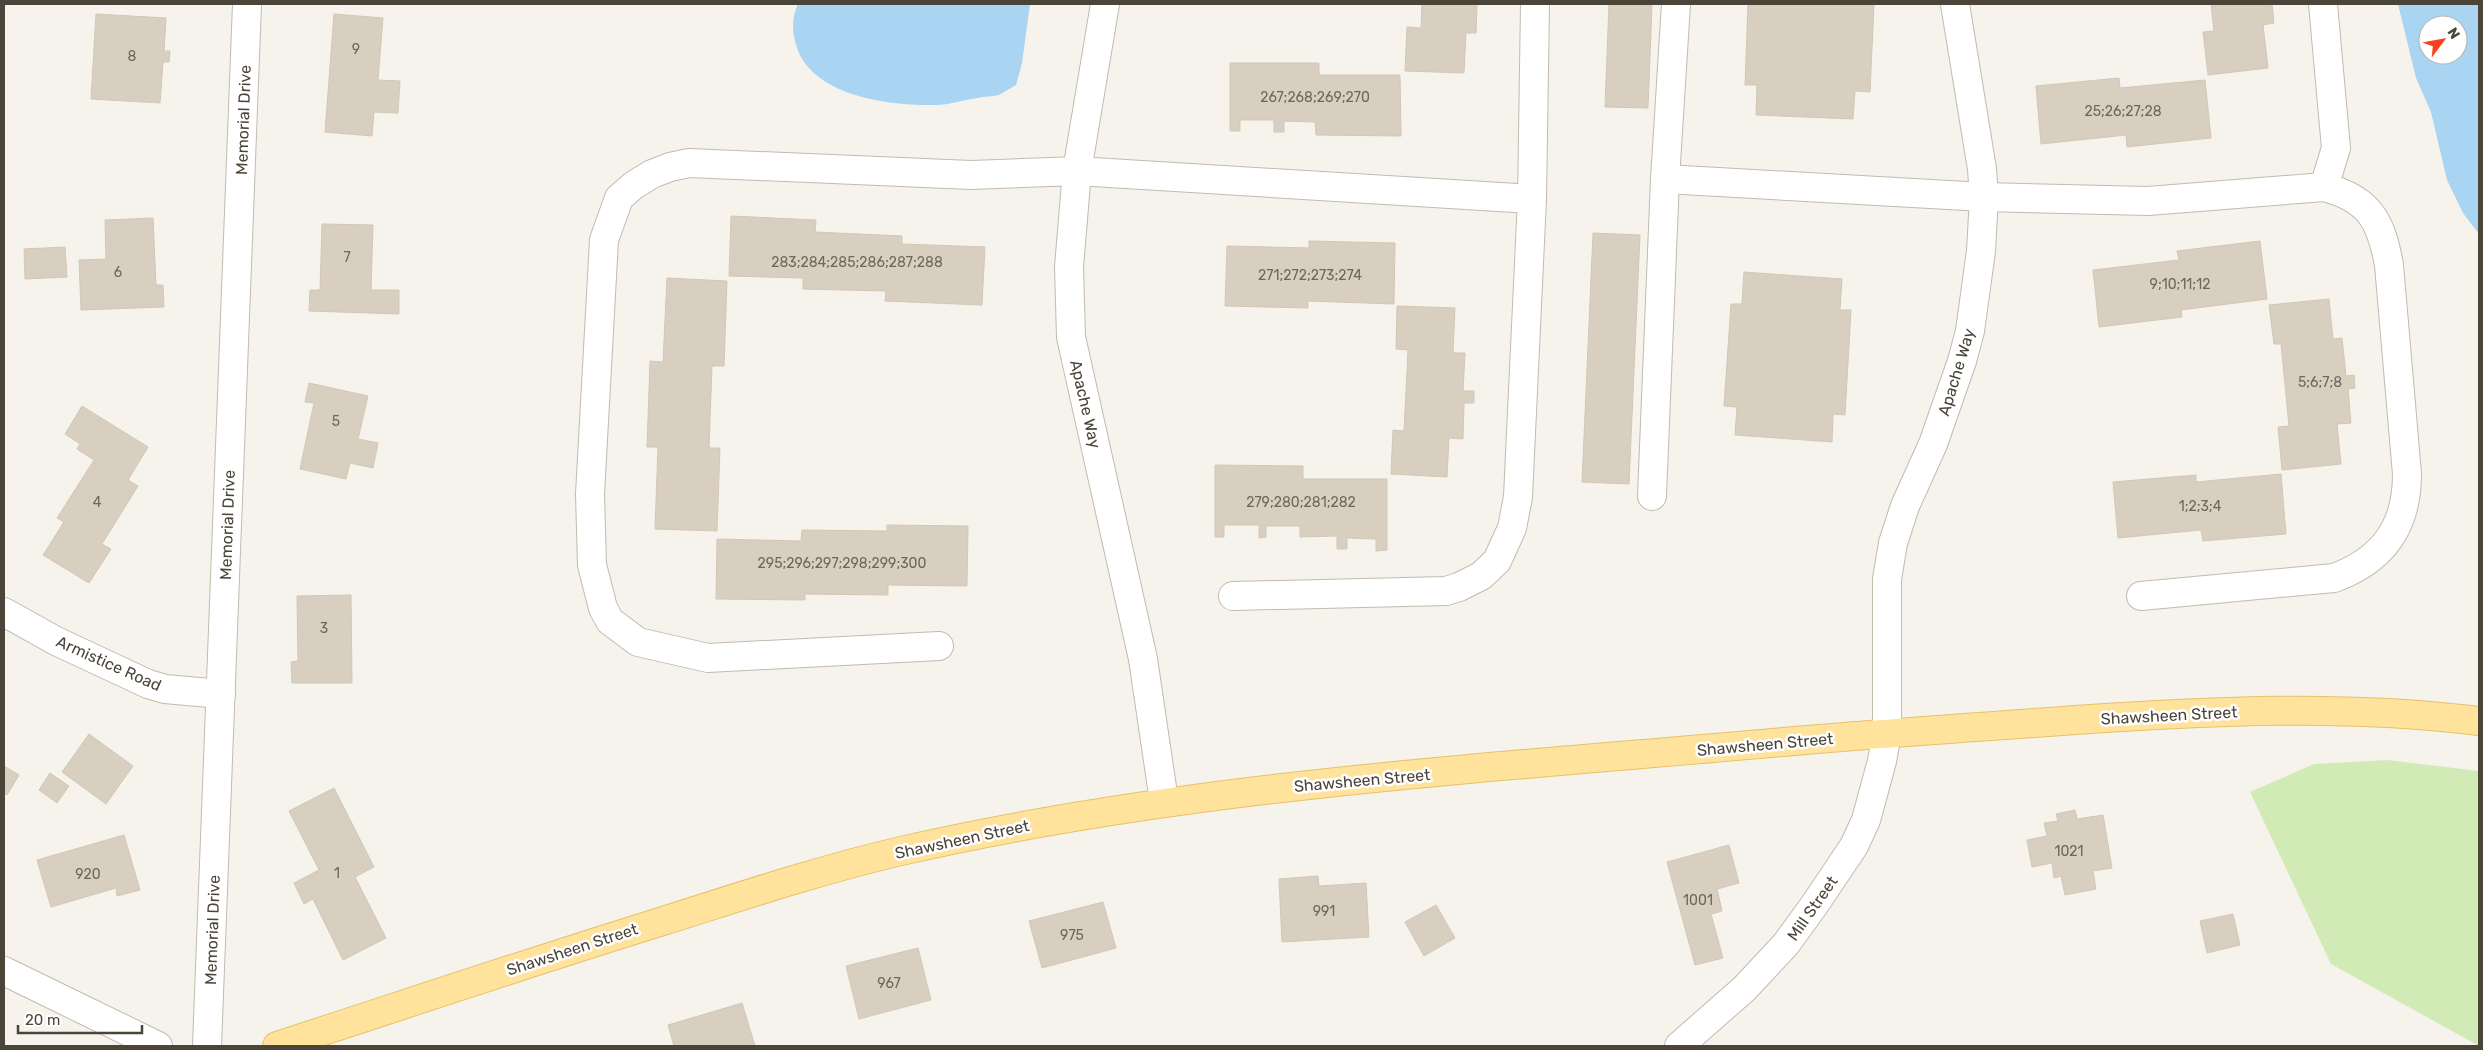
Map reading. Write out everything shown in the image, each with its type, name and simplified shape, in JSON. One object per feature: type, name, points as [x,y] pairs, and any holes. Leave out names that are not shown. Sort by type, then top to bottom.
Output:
[{"type":"main road","name":"Shawsheen Street","points":[[278,1046],[579,947],[813,874],[968,837],[1164,801],[1297,786],[1887,733],[2219,711],[2347,711],[2479,721]]},
{"type":"street","name":"Memorial Drive","points":[[207,1046],[247,4]]},
{"type":"street","name":"Apache Way","points":[[1105,4],[1077,171],[1068,267],[1071,338],[1143,659],[1164,801]]},
{"type":"street","points":[[1233,596],[1446,591],[1482,576],[1497,562],[1512,528],[1518,498],[1532,199],[1535,4]]},
{"type":"street","points":[[1652,496],[1665,179],[1676,4]]},
{"type":"street","name":"Apache Way","points":[[1887,733],[1887,579],[1893,543],[1905,506],[1933,444],[1962,361],[1975,300],[1984,197],[1978,141],[1955,4]]},
{"type":"street","points":[[2323,4],[2336,148],[2324,187]]},
{"type":"street","points":[[939,646],[708,658],[638,642],[610,621],[602,608],[596,586],[590,531],[590,494],[604,240],[619,198],[634,185],[652,174],[670,167],[689,163],[972,175],[1077,171],[1532,199]]},
{"type":"street","points":[[1665,179],[1984,197],[2148,201],[2324,187],[2354,198],[2375,219],[2384,238],[2389,265],[2407,474],[2404,509],[2398,525],[2378,553],[2350,572],[2334,578],[2141,596]]},
{"type":"street","name":"Armistice Road","points":[[4,612],[56,641],[148,684],[165,689],[221,694]]},
{"type":"street","name":"Mill Street","points":[[1678,1046],[1744,989],[1786,944],[1841,867],[1854,846],[1866,820],[1887,733]]},
{"type":"street","points":[[4,971],[158,1046]]},
{"type":"green space","points":[[2387,760],[2479,771],[2479,1046],[2331,964],[2250,792],[2314,764]]},
{"type":"water","points":[[798,4],[1030,4],[1022,63],[1016,85],[999,95],[941,105],[918,105],[877,100],[837,88],[820,78],[806,65],[797,48],[793,21]]},
{"type":"water","points":[[2398,4],[2479,4],[2479,234],[2463,213],[2447,180],[2431,112],[2416,78]]},
{"type":"building","points":[[1422,4],[1477,4],[1476,33],[1466,33],[1464,73],[1405,71],[1407,27],[1421,28]]},
{"type":"building","points":[[1609,4],[1652,4],[1648,108],[1605,107]]},
{"type":"building","points":[[1748,4],[1874,4],[1870,92],[1855,91],[1853,119],[1756,115],[1757,85],[1745,85]]},
{"type":"building","points":[[2211,4],[2272,4],[2274,23],[2263,25],[2268,68],[2208,75],[2203,32],[2214,31]]},
{"type":"building","points":[[96,14],[166,18],[164,51],[170,51],[169,62],[163,62],[160,103],[91,99]]},
{"type":"building","points":[[334,14],[383,18],[378,80],[400,81],[398,113],[374,112],[372,136],[325,132]]},
{"type":"building","points":[[1230,63],[1319,63],[1319,75],[1400,75],[1401,136],[1316,135],[1315,122],[1284,121],[1284,132],[1274,132],[1274,120],[1240,120],[1240,131],[1230,131]]},
{"type":"building","points":[[2119,78],[2120,88],[2205,80],[2211,138],[2127,147],[2126,135],[2041,144],[2036,86]]},
{"type":"building","points":[[731,216],[816,220],[815,232],[902,236],[902,244],[985,247],[982,305],[885,301],[886,291],[803,289],[803,278],[729,276]]},
{"type":"building","points":[[153,218],[156,285],[163,285],[164,307],[81,310],[79,260],[106,259],[105,220]]},
{"type":"building","points":[[322,224],[373,225],[371,290],[399,290],[399,314],[309,311],[310,290],[320,290]]},
{"type":"building","points":[[1593,233],[1640,235],[1629,484],[1582,482]]},
{"type":"building","points":[[1309,241],[1395,243],[1394,304],[1308,301],[1308,308],[1225,306],[1227,246],[1309,248]]},
{"type":"building","points":[[2260,241],[2267,299],[2181,310],[2182,317],[2099,327],[2093,270],[2179,260],[2177,251]]},
{"type":"building","points":[[65,247],[67,277],[25,279],[24,249]]},
{"type":"building","points":[[1744,272],[1842,279],[1840,310],[1851,310],[1845,415],[1833,414],[1832,442],[1735,435],[1737,407],[1724,406],[1731,304],[1742,304]]},
{"type":"building","points":[[667,278],[727,281],[724,366],[712,366],[709,448],[720,448],[717,531],[655,529],[658,447],[647,447],[650,361],[663,362]]},
{"type":"building","points":[[2329,299],[2333,339],[2342,338],[2346,376],[2354,375],[2355,388],[2348,389],[2351,423],[2337,424],[2341,464],[2282,470],[2278,427],[2289,426],[2281,344],[2274,344],[2269,305]]},
{"type":"building","points":[[1397,306],[1455,308],[1453,353],[1465,353],[1463,391],[1474,391],[1474,403],[1464,403],[1463,439],[1449,438],[1447,477],[1391,474],[1393,430],[1404,431],[1408,350],[1396,349]]},
{"type":"building","points":[[309,383],[368,396],[358,439],[378,443],[373,468],[350,463],[346,479],[300,469],[314,403],[305,402]]},
{"type":"building","points":[[82,406],[148,447],[128,480],[138,486],[102,544],[111,549],[89,583],[43,555],[64,522],[57,518],[94,460],[77,449],[80,444],[65,434]]},
{"type":"building","points":[[1215,465],[1303,466],[1303,479],[1387,479],[1387,550],[1376,551],[1376,539],[1347,538],[1347,549],[1337,549],[1337,536],[1300,537],[1300,526],[1266,526],[1266,537],[1259,538],[1259,525],[1224,525],[1224,537],[1215,537]]},
{"type":"building","points":[[2281,474],[2286,534],[2203,541],[2201,530],[2118,538],[2113,482],[2196,475],[2196,482]]},
{"type":"building","points":[[887,525],[968,526],[967,586],[888,585],[888,595],[805,594],[805,600],[716,599],[717,539],[801,541],[802,530],[887,531]]},
{"type":"building","points":[[351,595],[352,683],[292,683],[291,662],[298,661],[297,596]]},
{"type":"building","points":[[89,734],[133,766],[106,804],[62,772]]},
{"type":"building","points":[[4,766],[19,775],[7,795],[4,793]]},
{"type":"building","points":[[50,773],[69,786],[57,803],[39,790]]},
{"type":"building","points":[[334,788],[374,867],[355,877],[386,938],[343,960],[313,899],[304,904],[294,883],[319,870],[289,811]]},
{"type":"building","points":[[2075,810],[2077,819],[2103,815],[2112,868],[2093,871],[2096,889],[2065,895],[2061,876],[2054,878],[2052,863],[2032,867],[2027,840],[2047,836],[2044,823],[2058,821],[2056,814]]},
{"type":"building","points":[[124,835],[140,890],[117,896],[116,888],[51,907],[37,860]]},
{"type":"building","points":[[1729,845],[1739,883],[1717,889],[1722,911],[1711,914],[1723,958],[1695,965],[1667,862]]},
{"type":"building","points":[[1318,876],[1319,886],[1366,883],[1369,937],[1282,942],[1279,879]]},
{"type":"building","points":[[1103,902],[1116,948],[1042,968],[1029,921]]},
{"type":"building","points":[[1436,905],[1455,938],[1424,956],[1405,922]]},
{"type":"building","points":[[2233,914],[2240,945],[2207,953],[2200,921]]},
{"type":"building","points":[[918,948],[931,1000],[859,1019],[846,966]]},
{"type":"building","points":[[742,1003],[755,1046],[674,1046],[668,1025]]}]
